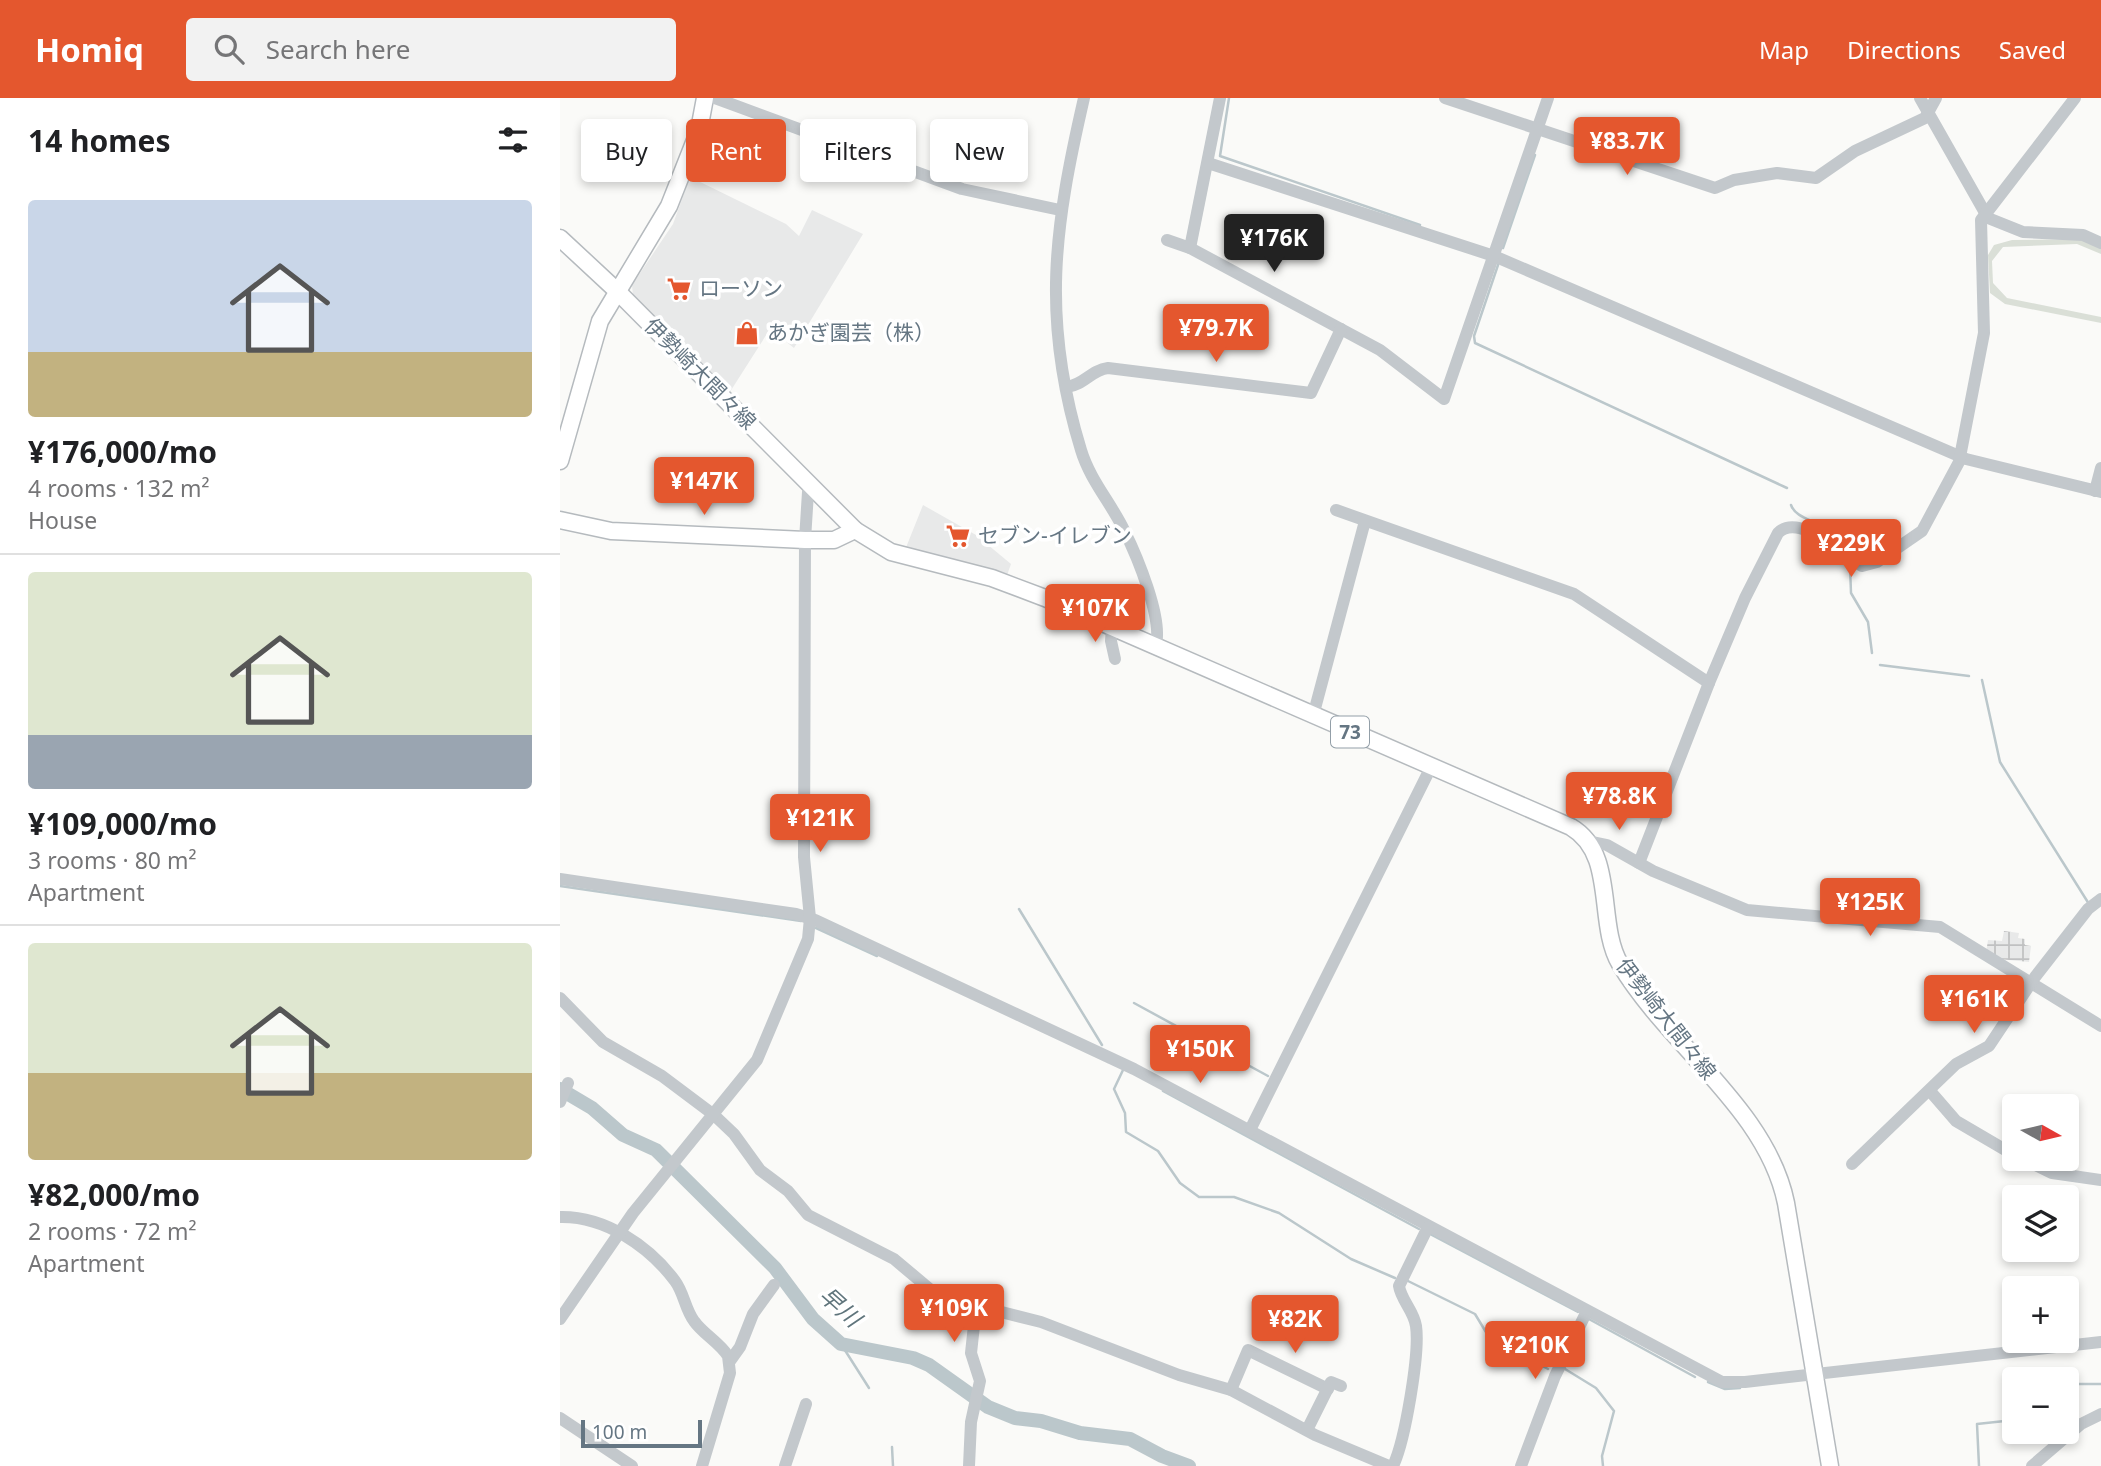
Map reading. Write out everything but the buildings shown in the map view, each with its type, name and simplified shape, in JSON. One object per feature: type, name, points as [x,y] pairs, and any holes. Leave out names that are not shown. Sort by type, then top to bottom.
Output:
[{"type":"main road","points":[[560,461],[595,334],[617,291],[654,235],[669,206],[699,130],[705,98]]},
{"type":"main road","name":"伊勢崎大間々線","points":[[560,238],[617,291],[855,530],[891,552],[1020,587],[1571,827],[1588,841],[1597,863],[1619,962],[1755,1130],[1777,1167],[1786,1203],[1830,1466]]},
{"type":"main road","points":[[560,520],[611,531],[805,540],[834,540],[855,530]]},
{"type":"street","points":[[715,98],[962,189],[1060,210]]},
{"type":"street","points":[[1084,98],[1060,210],[1054,272],[1054,324],[1087,466],[1125,531],[1156,623],[1155,647]]},
{"type":"street","points":[[1190,248],[1220,98]]},
{"type":"street","points":[[1444,98],[1715,188],[1734,180],[1777,173],[1816,178],[1855,151],[1929,114],[1936,98]]},
{"type":"street","points":[[1167,240],[1190,248],[1380,350],[1444,399],[1548,98]]},
{"type":"street","points":[[1920,98],[1985,215],[2022,232],[2083,235],[2101,243]]},
{"type":"street","points":[[1639,863],[1709,683],[1770,545],[1783,529],[1795,528],[1815,534],[1862,566],[1877,562],[1922,531],[1961,456],[1984,333],[1979,233],[1985,215],[2075,98]]},
{"type":"street","points":[[1208,163],[1494,256],[1961,456],[2098,492],[2101,468]]},
{"type":"street","points":[[1067,387],[1080,385],[1100,370],[1116,369],[1311,393],[1342,329]]},
{"type":"street","points":[[560,1319],[620,1231],[757,1060],[808,939],[810,918],[804,857],[805,540],[808,490],[812,485]]},
{"type":"street","points":[[1336,510],[1574,594],[1709,683]]},
{"type":"street","points":[[1313,716],[1365,521]]},
{"type":"street","points":[[1112,628],[1111,641],[1115,659]]},
{"type":"street","points":[[1250,1130],[1431,767]]},
{"type":"street","points":[[1588,841],[1607,845],[1639,863],[1747,910],[1940,927],[2101,1026]]},
{"type":"street","points":[[560,879],[810,918],[1125,1065],[1722,1381],[1745,1382],[2101,1342]]},
{"type":"street","points":[[1852,1164],[1956,1064],[1989,1046],[2031,983],[2088,909],[2101,899]]},
{"type":"street","points":[[560,999],[603,1041],[662,1076],[714,1115],[734,1134],[760,1170],[788,1191],[808,1215],[894,1259],[938,1296],[1041,1322],[1179,1375],[1231,1390],[1307,1430],[1391,1466],[1403,1434],[1416,1343],[1411,1309],[1399,1286],[1428,1227]]},
{"type":"street","points":[[561,1100],[568,1083]]},
{"type":"street","points":[[1930,1091],[1956,1121],[2002,1148]]},
{"type":"street","points":[[2050,1171],[2101,1180]]},
{"type":"street","points":[[560,1217],[572,1216],[620,1231],[649,1254],[675,1281],[695,1324],[725,1351],[730,1361],[730,1373],[702,1466]]},
{"type":"street","points":[[730,1361],[740,1347],[753,1314],[774,1284]]},
{"type":"street","points":[[969,1466],[974,1408],[980,1385],[971,1353],[976,1307]]},
{"type":"street","points":[[1521,1466],[1555,1376],[1587,1311]]},
{"type":"street","points":[[1231,1390],[1248,1350],[1334,1387],[1307,1430]]},
{"type":"street","points":[[785,1466],[806,1404]]},
{"type":"street","points":[[2032,1466],[2081,1424],[2101,1414]]},
{"type":"street","points":[[560,1418],[632,1466]]},
{"type":"shaded area","points":[[688,182],[700,182],[786,224],[799,236],[812,210],[863,234],[794,348],[770,329],[728,395],[633,296],[632,285],[673,224]]},
{"type":"shaded area","points":[[2079,239],[2101,248],[2101,254],[2077,244],[2003,247],[1992,261],[1993,283],[2007,298],[2101,317],[2101,323],[2005,304],[1990,293],[1988,255],[1994,245],[2012,240]]},
{"type":"shaded area","points":[[923,505],[976,535],[1011,564],[1006,578],[905,550]]},
{"type":"shaded area","points":[[2004,931],[2019,933],[2018,938],[2025,939],[2025,945],[2031,946],[2029,962],[1999,959],[1986,953],[1988,940],[2002,941]]},
{"type":"waterway","points":[[1229,98],[1220,156],[1420,225]]},
{"type":"waterway","points":[[1503,248],[1535,155]]},
{"type":"waterway","points":[[1498,265],[1474,336],[1475,343],[1787,488]]},
{"type":"waterway","points":[[1791,505],[1800,515],[1832,532],[1845,548]]},
{"type":"waterway","points":[[1850,566],[1851,593],[1868,622],[1872,653]]},
{"type":"waterway","points":[[1880,665],[1969,676]]},
{"type":"waterway","points":[[1982,680],[2000,762],[2089,904]]},
{"type":"waterway","points":[[560,886],[801,921]]},
{"type":"waterway","points":[[1019,909],[1102,1045]]},
{"type":"waterway","points":[[816,928],[877,956]]},
{"type":"waterway","points":[[1134,1003],[1268,1076]]},
{"type":"waterway","points":[[1123,1070],[1114,1089],[1125,1113],[1126,1132],[1158,1151],[1180,1183],[1199,1197],[1234,1197],[1279,1213],[1351,1259],[1395,1278]]},
{"type":"waterway","name":"早川","points":[[560,1089],[592,1108],[623,1135],[656,1150],[775,1268],[813,1319],[841,1344],[913,1358],[929,1365],[988,1407],[1015,1418],[1041,1421],[1080,1433],[1130,1439],[1162,1456],[1189,1466]]},
{"type":"waterway","points":[[1163,1091],[1419,1229]]},
{"type":"waterway","points":[[1430,1234],[1578,1312]]},
{"type":"waterway","points":[[1408,1281],[1475,1314],[1492,1342],[1506,1346],[1548,1369]]},
{"type":"waterway","points":[[1587,1318],[1695,1377]]},
{"type":"waterway","points":[[841,1344],[869,1388]]},
{"type":"waterway","points":[[1565,1369],[1596,1388],[1614,1411],[1602,1456],[1603,1466]]},
{"type":"waterway","points":[[1708,1382],[1725,1389],[1740,1388]]},
{"type":"waterway","points":[[2079,1384],[2101,1384]]},
{"type":"waterway","points":[[1979,1466],[1977,1424],[2002,1421]]},
{"type":"waterway","points":[[892,1447],[893,1466]]},
{"type":"place","name":"ローソン","points":[[679,289]]},
{"type":"place","name":"あかぎ園芸（株）","points":[[747,333]]},
{"type":"place","name":"セブン-イレブン","points":[[958,536]]}]
